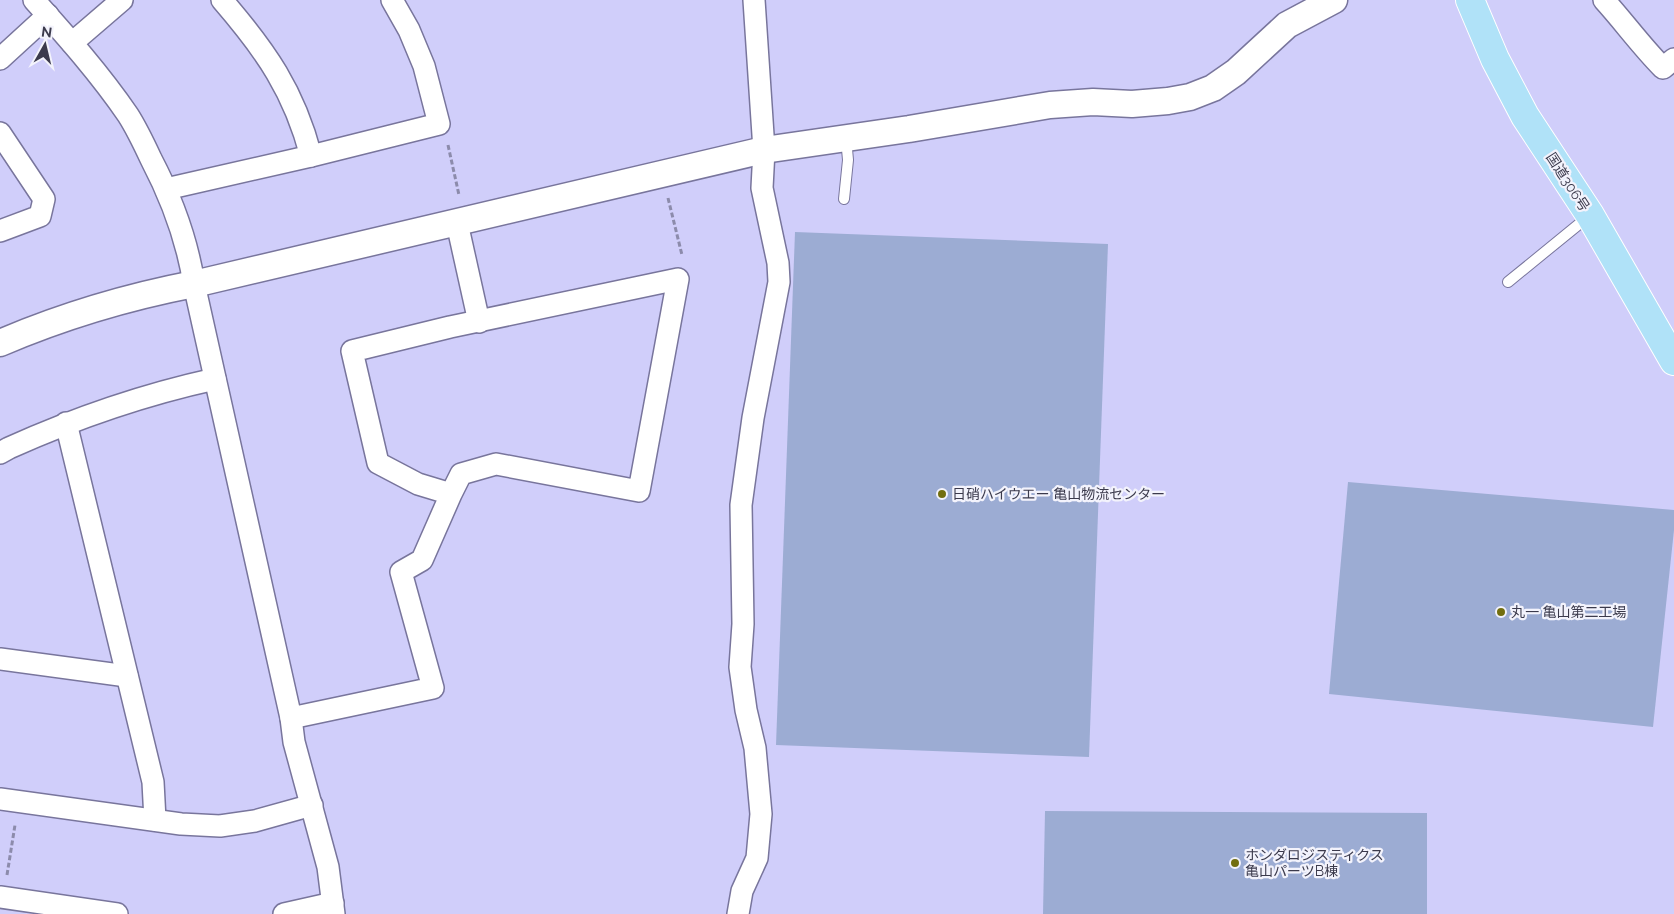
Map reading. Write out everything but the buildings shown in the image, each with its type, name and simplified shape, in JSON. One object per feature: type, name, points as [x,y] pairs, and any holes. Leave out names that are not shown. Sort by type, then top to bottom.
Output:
[{"type":"highway","name":"国道306号","points":[[1470,0],[1495,59],[1525,116],[1590,215],[1674,361]]},
{"type":"street","points":[[72,43],[122,0]]},
{"type":"street","points":[[222,0],[249,31],[283,81],[304,128],[311,156]]},
{"type":"street","points":[[166,189],[439,124],[424,66],[409,30],[392,0]]},
{"type":"street","points":[[738,914],[742,891],[756,858],[761,814],[755,748],[746,710],[740,667],[743,624],[741,505],[753,418],[779,282],[778,263],[762,188],[764,150],[754,0]]},
{"type":"street","points":[[0,343],[35,328],[95,307],[154,292],[764,150],[1050,106],[1093,102],[1132,104],[1190,97],[1213,88],[1236,72],[1287,25],[1334,0]]},
{"type":"street","points":[[1604,0],[1646,51],[1670,70]]},
{"type":"street","points":[[0,58],[41,8],[103,80],[129,117],[178,216],[191,262],[194,284],[291,718],[294,742],[328,867],[333,908],[284,914]]},
{"type":"street","points":[[0,133],[44,199],[40,216],[0,231]]},
{"type":"street","points":[[461,222],[479,322]]},
{"type":"street","points":[[291,718],[433,688],[402,572],[422,560],[461,474],[496,464],[639,491],[678,279],[450,327],[352,352],[378,463],[418,484],[451,494]]},
{"type":"street","points":[[0,453],[66,423],[165,390],[215,379]]},
{"type":"street","points":[[66,423],[153,782],[154,820]]},
{"type":"street","points":[[0,659],[127,676]]},
{"type":"street","points":[[9,801],[180,824],[220,826],[255,821],[312,805]]},
{"type":"street","points":[[0,897],[117,914]]},
{"type":"lane","points":[[844,199],[848,160],[846,137]]},
{"type":"lane","points":[[1508,282],[1590,215]]},
{"type":"path","points":[[439,124],[448,145],[461,222]]},
{"type":"path","points":[[662,174],[685,268],[678,279]]},
{"type":"path","points":[[6,877],[9,801]]},
{"type":"place","name":"日硝ハイウエー 亀山物流センター","points":[[942,494]]},
{"type":"place","name":"丸一 亀山第二工場","points":[[1501,612]]},
{"type":"place","name":"ホンダロジスティクス 亀山パーツB棟","points":[[1235,863]]}]
